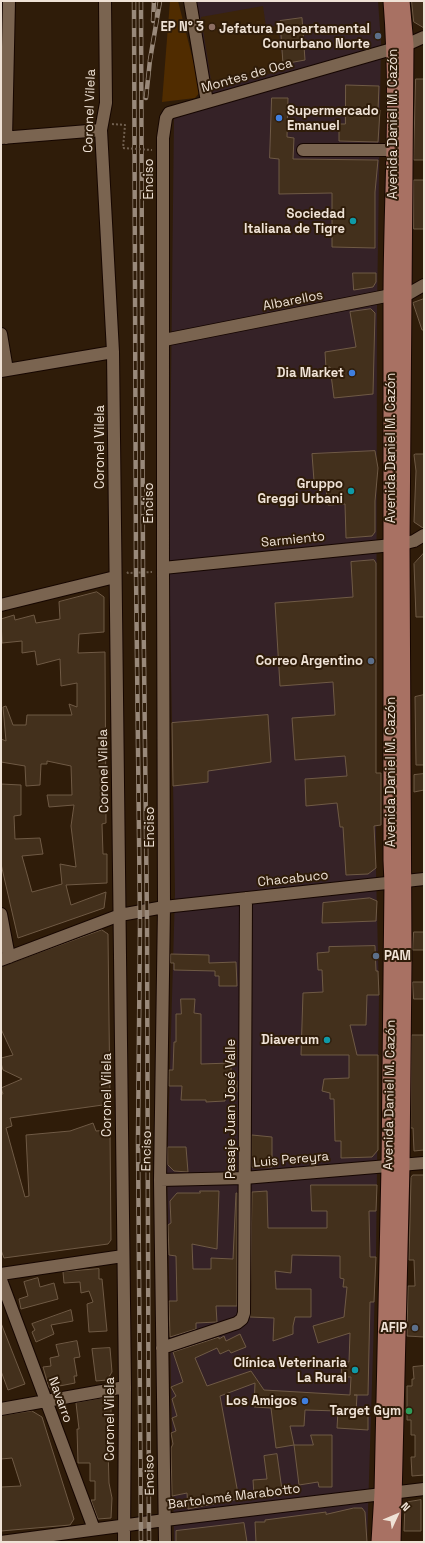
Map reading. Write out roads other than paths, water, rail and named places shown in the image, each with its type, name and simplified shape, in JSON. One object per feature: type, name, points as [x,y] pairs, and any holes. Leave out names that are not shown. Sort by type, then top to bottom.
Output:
[{"type":"main road","name":"Avenida Daniel M. Cazón","points":[[391,1],[400,46],[397,296]]},
{"type":"main road","name":"Avenida Daniel M. Cazón","points":[[393,1542],[388,1493],[396,1166],[398,882],[411,541],[397,296],[394,150],[402,1]]},
{"type":"main road","name":"Avenida Daniel M. Cazón","points":[[379,1542],[388,1493]]},
{"type":"street","points":[[9,1],[4,138],[106,127]]},
{"type":"street","name":"Coronel Vilela","points":[[105,1],[106,127],[119,574],[120,915],[125,1387],[124,1542]]},
{"type":"street","points":[[190,1],[208,102]]},
{"type":"street","name":"Montes de Oca","points":[[169,113],[400,46],[424,37]]},
{"type":"street","name":"Enciso","points":[[165,1542],[160,1180],[164,907],[158,569],[164,340],[163,138],[166,118],[169,113]]},
{"type":"street","points":[[303,150],[394,150]]},
{"type":"street","name":"Albarellos","points":[[164,340],[397,296],[424,285]]},
{"type":"street","points":[[1,334],[4,370],[113,352]]},
{"type":"street","name":"Sarmiento","points":[[158,569],[411,541]]},
{"type":"street","points":[[1,605],[119,574]]},
{"type":"street","name":"Chacabuco","points":[[120,915],[164,907],[424,879]]},
{"type":"street","name":"Pasaje Juan José Valle","points":[[162,1348],[237,1323],[242,1319],[244,1313],[246,898]]},
{"type":"street","points":[[1,914],[5,958],[120,915]]},
{"type":"street","name":"Luis Pereyra","points":[[160,1180],[244,1178],[424,1163]]},
{"type":"street","points":[[1,1274],[123,1256]]},
{"type":"street","name":"Navarro","points":[[1,1280],[94,1529]]},
{"type":"street","points":[[1,1409],[125,1387]]},
{"type":"street","name":"Bartolomé Marabotto","points":[[1,1542],[165,1520],[424,1489]]},
{"type":"railway","points":[[134,1],[136,572],[140,923],[138,1140],[141,1542]]},
{"type":"railway","points":[[141,1],[143,572],[147,921],[149,1542]]},
{"type":"railway","points":[[153,21],[154,1]]},
{"type":"railway","points":[[146,98],[150,60],[160,1]]},
{"type":"place","name":"EP N° 3","points":[[212,27]]},
{"type":"place","name":"Jefatura Departamental Conurbano Norte","points":[[378,36]]},
{"type":"place","name":"Supermercado Emanuel","points":[[279,118]]},
{"type":"place","name":"Sociedad Italiana de Tigre","points":[[353,221]]},
{"type":"place","name":"Dia Market","points":[[352,373]]},
{"type":"place","name":"Gruppo Greggi Urbani","points":[[351,491]]},
{"type":"place","name":"Correo Argentino","points":[[371,661]]},
{"type":"place","name":"PAM","points":[[376,956]]},
{"type":"place","name":"Diaverum","points":[[327,1040]]},
{"type":"place","name":"AFIP","points":[[415,1328]]},
{"type":"place","name":"Clínica Veterinaria La Rural","points":[[355,1370]]},
{"type":"place","name":"Los Amigos","points":[[305,1401]]},
{"type":"place","name":"Target Gym","points":[[409,1411]]}]
